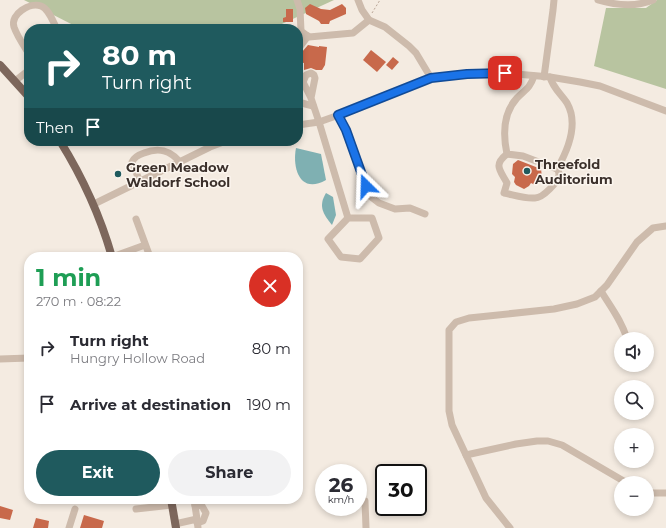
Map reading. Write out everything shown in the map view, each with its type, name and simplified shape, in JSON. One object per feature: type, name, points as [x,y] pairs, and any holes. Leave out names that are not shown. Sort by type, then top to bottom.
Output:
[{"type":"main road","points":[[0,65],[24,91]]},
{"type":"main road","points":[[63,146],[94,204],[110,252]]},
{"type":"main road","points":[[172,504],[175,526]]},
{"type":"street","points":[[297,0],[300,9],[301,24]]},
{"type":"street","points":[[358,0],[362,10],[409,46],[420,59],[431,78]]},
{"type":"street","points":[[554,0],[547,77],[568,104],[572,117],[570,142],[557,169],[559,174],[556,182],[537,198],[514,196],[504,193],[507,183],[499,170],[498,165],[501,159],[507,154],[523,156],[557,169]]},
{"type":"street","points":[[598,0],[612,4],[626,5],[653,0]]},
{"type":"street","points":[[24,45],[13,26],[14,18],[19,11],[34,5],[42,6],[47,11],[54,24]]},
{"type":"street","points":[[303,32],[308,36],[315,37],[353,33],[370,17]]},
{"type":"street","points":[[303,42],[308,36]]},
{"type":"street","points":[[303,124],[319,122],[431,78],[467,74],[505,73],[547,77],[600,86],[666,111]]},
{"type":"street","points":[[15,81],[24,74]]},
{"type":"street","points":[[507,154],[505,143],[505,122],[510,108],[516,99],[532,85],[534,76]]},
{"type":"street","points":[[311,98],[348,218]]},
{"type":"street","points":[[303,103],[313,106]]},
{"type":"street","points":[[338,115],[346,130],[370,196],[378,203],[395,209],[410,208],[425,214]]},
{"type":"street","points":[[94,204],[213,146]]},
{"type":"street","points":[[140,182],[132,162],[135,157],[148,151],[161,149],[172,154],[180,162]]},
{"type":"street","points":[[348,218],[372,218],[379,238],[360,259],[341,257],[328,239],[348,218]]},
{"type":"street","points":[[136,219],[148,252]]},
{"type":"street","points":[[510,528],[486,498],[452,425],[449,411],[449,330],[456,322],[469,318],[554,309],[578,304],[595,297],[617,272],[640,238],[653,228],[666,226]]},
{"type":"street","points":[[126,252],[145,245]]},
{"type":"street","points":[[601,291],[619,319],[625,332]]},
{"type":"street","points":[[0,359],[24,358]]},
{"type":"street","points":[[466,455],[516,444],[548,441],[562,445],[615,476]]},
{"type":"street","points":[[654,492],[666,493]]},
{"type":"street","points":[[136,509],[162,504]]},
{"type":"street","points":[[175,526],[197,523],[194,504]]},
{"type":"street","points":[[69,528],[75,509]]},
{"type":"street","points":[[366,516],[366,528]]},
{"type":"path","points":[[370,17],[380,0]]},
{"type":"green space","points":[[24,0],[334,0],[282,24],[71,24]]},
{"type":"green space","points":[[657,0],[666,0],[666,89],[594,66],[606,8],[646,8]]},
{"type":"water","points":[[296,148],[321,154],[326,180],[317,184],[304,182],[297,171],[295,164]]},
{"type":"water","points":[[326,193],[333,197],[336,215],[332,225],[326,217],[322,206]]},
{"type":"building","points":[[310,4],[321,9],[330,10],[342,4],[346,8],[346,14],[330,21],[329,24],[321,24],[319,21],[306,14],[305,8]]},
{"type":"building","points":[[286,9],[293,9],[293,22],[283,22],[283,18],[286,17]]},
{"type":"building","points":[[308,45],[327,47],[325,65],[322,70],[311,68],[304,70],[303,51]]},
{"type":"building","points":[[371,50],[386,62],[377,72],[363,60]]},
{"type":"building","points":[[393,57],[399,62],[392,70],[386,65]]},
{"type":"building","name":"Threefold Auditorium","points":[[518,160],[541,169],[542,177],[535,185],[531,183],[524,189],[516,185],[514,182],[515,177],[512,174],[513,164]]},
{"type":"building","points":[[0,506],[13,510],[10,520],[0,518]]},
{"type":"building","points":[[84,515],[104,521],[102,528],[80,528]]},
{"type":"building","points":[[36,518],[49,521],[48,528],[33,528]]},
{"type":"place","name":"Threefold Auditorium","points":[[527,171]]},
{"type":"place","name":"Green Meadow Waldorf School","points":[[118,174]]},
{"type":"route","points":[[366,186],[346,130],[338,115],[431,78],[467,74],[505,73]]}]
